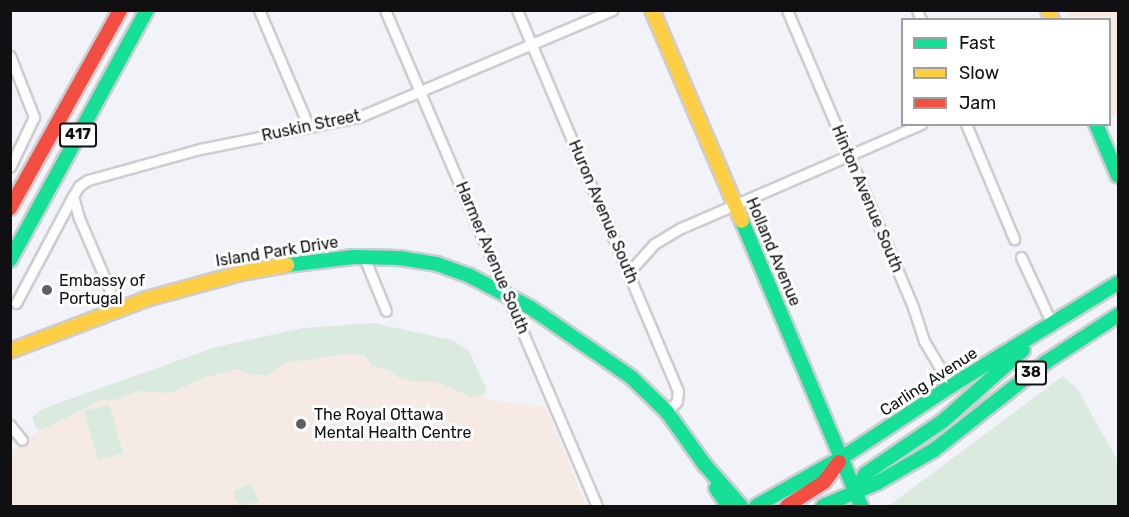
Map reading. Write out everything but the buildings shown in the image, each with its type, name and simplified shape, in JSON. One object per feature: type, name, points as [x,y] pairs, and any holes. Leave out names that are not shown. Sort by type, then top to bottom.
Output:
[{"type":"main road","name":"417","points":[[10,208],[120,10]]},
{"type":"main road","name":"417","points":[[10,260],[147,10]]},
{"type":"main road","name":"Holland Avenue","points":[[652,10],[843,457],[861,507]]},
{"type":"main road","points":[[1097,126],[1119,176]]},
{"type":"main road","name":"Island Park Drive","points":[[10,351],[176,289],[241,273],[320,260],[364,257],[399,258],[447,267],[509,296],[588,345],[631,377],[667,412],[705,465],[741,507]]},
{"type":"main road","name":"Carling Avenue","points":[[756,507],[843,457],[951,386],[1119,284]]},
{"type":"main road","name":"38","points":[[823,507],[934,450],[1046,362],[1119,315]]},
{"type":"main road","points":[[856,492],[858,482],[865,474],[943,421],[1052,324]]},
{"type":"main road","points":[[787,507],[824,482],[843,457]]},
{"type":"main road","name":"Island Park Drive","points":[[705,465],[712,483],[728,507]]},
{"type":"street","points":[[259,10],[309,127]]},
{"type":"street","name":"Harmer Avenue South","points":[[385,10],[509,296],[597,507]]},
{"type":"street","name":"Huron Avenue South","points":[[517,10],[679,394],[677,401],[667,412]]},
{"type":"street","name":"Ruskin Street","points":[[16,303],[73,196],[79,186],[88,180],[200,149],[359,117],[612,10]]},
{"type":"street","name":"Hinton Avenue South","points":[[787,10],[849,154],[922,336],[951,386]]},
{"type":"street","points":[[10,56],[34,114],[33,122],[10,167]]},
{"type":"street","points":[[628,273],[654,244],[681,228],[916,126]]},
{"type":"street","points":[[967,126],[1014,239]]},
{"type":"street","points":[[10,145],[20,149]]},
{"type":"street","points":[[73,196],[79,218],[118,309]]},
{"type":"street","points":[[364,257],[386,311]]},
{"type":"street","points":[[1021,257],[1052,324]]},
{"type":"street","points":[[10,425],[22,440]]},
{"type":"shaded area","points":[[1065,11],[1118,11],[1118,114],[1111,118],[1111,18],[1068,18]]},
{"type":"shaded area","name":"The Royal Ottawa Mental Health Centre","points":[[252,344],[462,350],[485,399],[546,407],[586,506],[11,506],[10,455],[18,445],[63,414]]},
{"type":"green space","points":[[374,323],[452,340],[469,351],[486,388],[484,394],[472,397],[437,382],[416,382],[399,378],[389,370],[371,366],[365,355],[345,354],[284,363],[267,375],[255,375],[237,369],[206,377],[170,393],[137,391],[120,399],[100,401],[42,430],[36,428],[32,417],[42,409],[216,347],[303,328]]},
{"type":"green space","points":[[1063,376],[1078,390],[1118,461],[1118,506],[888,506]]},
{"type":"green space","points":[[109,404],[123,453],[98,460],[84,411]]},
{"type":"green space","points":[[251,483],[259,502],[239,506],[233,491]]},
{"type":"traffic: fast","points":[[10,260],[147,10]]},
{"type":"traffic: fast","points":[[1097,126],[1118,176]]},
{"type":"traffic: fast","points":[[742,221],[861,506]]},
{"type":"traffic: fast","points":[[287,265],[354,257],[399,258],[437,264],[468,275],[531,308],[631,377],[667,412],[705,465],[741,506]]},
{"type":"traffic: fast","points":[[756,506],[843,457],[951,386],[1118,283]]},
{"type":"traffic: fast","points":[[823,506],[877,483],[934,450],[1046,362],[1118,315]]},
{"type":"traffic: fast","points":[[856,492],[865,474],[943,421],[1023,350]]},
{"type":"traffic: fast","points":[[716,488],[728,506]]},
{"type":"traffic: slow","points":[[652,10],[742,221]]},
{"type":"traffic: slow","points":[[1048,10],[1051,18]]},
{"type":"traffic: slow","points":[[10,351],[146,299],[241,273],[287,265]]},
{"type":"traffic: jam","points":[[10,208],[120,10]]},
{"type":"traffic: jam","points":[[787,506],[824,482],[839,462]]},
{"type":"place","name":"Embassy of Portugal","points":[[47,290]]},
{"type":"place","name":"The Royal Ottawa Mental Health Centre","points":[[301,424]]}]
